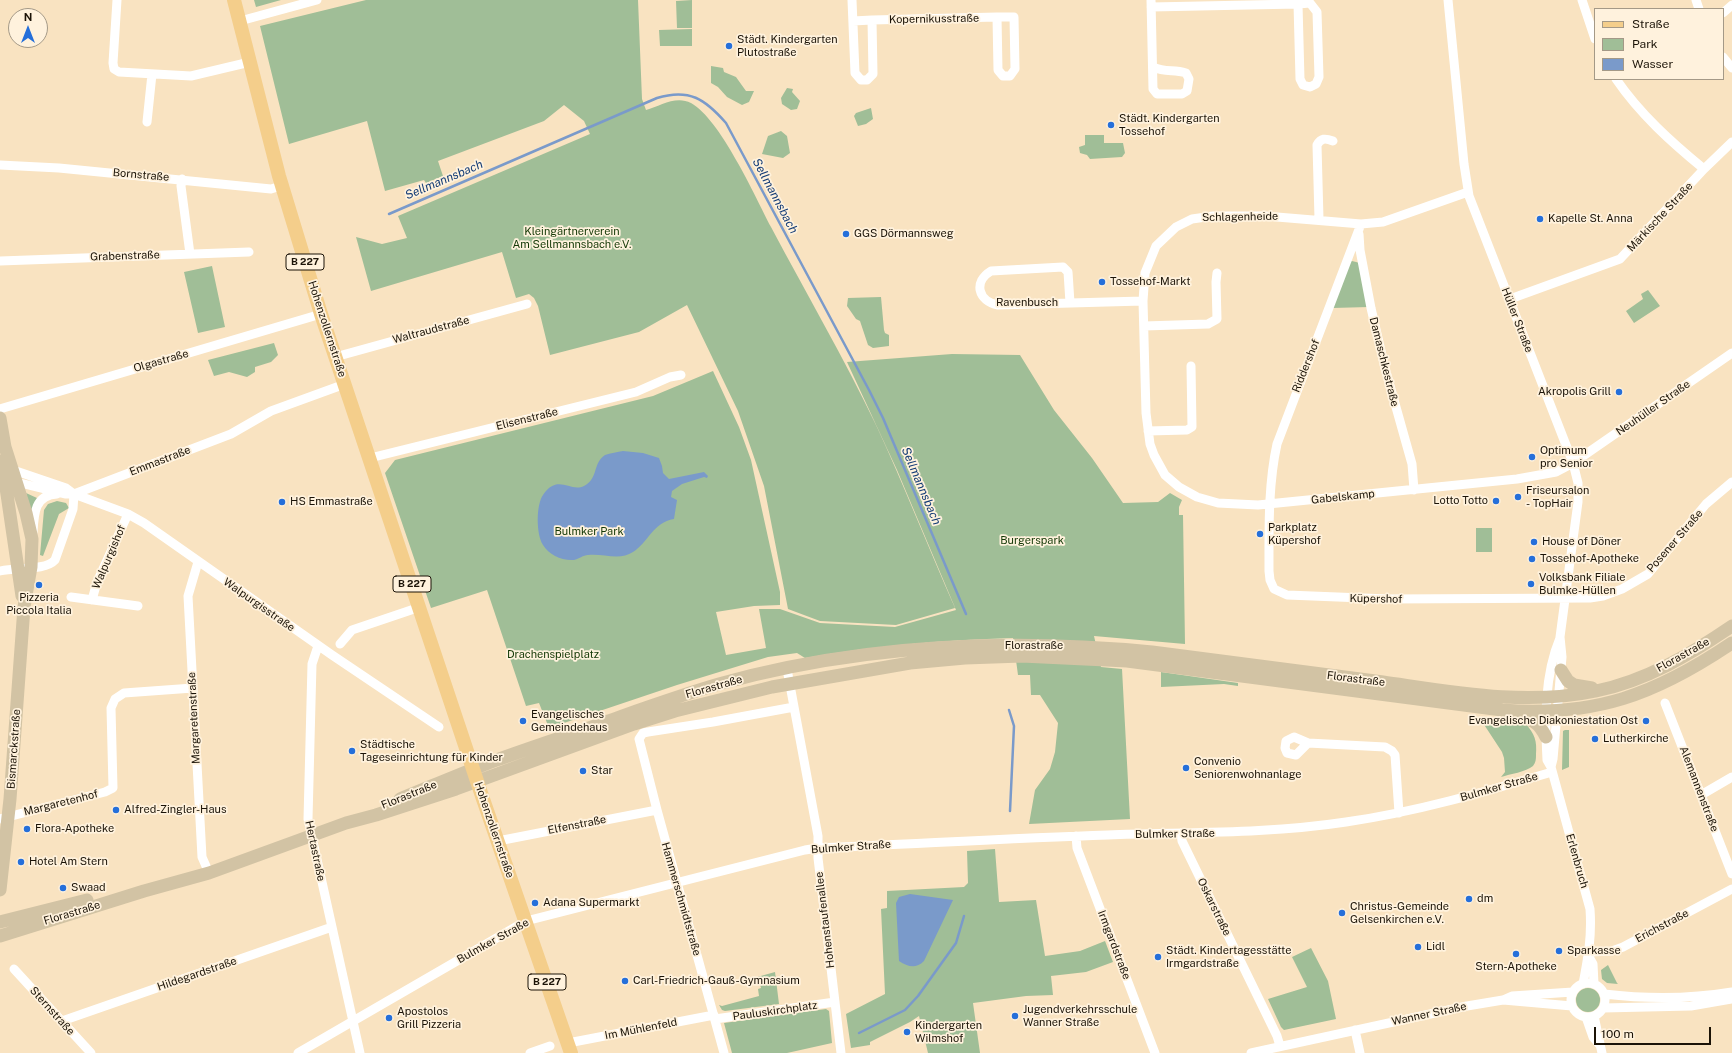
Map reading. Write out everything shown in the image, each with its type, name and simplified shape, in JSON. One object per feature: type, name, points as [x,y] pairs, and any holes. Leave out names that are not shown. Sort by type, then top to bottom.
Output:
[{"type":"main road","name":"Hohenzollernstraße","points":[[234,0],[281,186],[321,314],[475,775],[569,1048]]},
{"type":"main road","name":"Bismarckstraße","points":[[0,418],[25,567],[24,607],[10,799],[4,818],[0,890]]},
{"type":"main road","name":"Bismarckstraße","points":[[10,476],[32,539],[25,567]]},
{"type":"main road","name":"Florastraße","points":[[475,775],[571,733],[720,684],[788,669],[873,655],[940,648],[1021,645],[1098,647],[1152,652],[1480,695],[1552,697],[1597,691],[1621,685],[1657,670],[1694,650],[1732,626]]},
{"type":"main road","name":"Florastraße","points":[[0,936],[144,891],[209,873],[346,823],[364,812],[475,775],[712,700],[790,684],[910,663],[984,657],[1053,656],[1157,664],[1502,710],[1551,711],[1604,704],[1659,686],[1702,663],[1732,643]]},
{"type":"main road","points":[[1561,670],[1568,681],[1574,685],[1589,687],[1597,691]]},
{"type":"main road","points":[[1502,710],[1508,717],[1533,720],[1541,728],[1546,737]]},
{"type":"main road","name":"Florastraße","points":[[0,922],[16,916],[101,896],[144,891]]},
{"type":"street","points":[[117,0],[112,63],[114,69],[119,72],[190,76],[250,62]]},
{"type":"street","points":[[240,21],[317,0]]},
{"type":"street","points":[[852,0],[855,73],[861,80],[867,80],[873,74],[872,20]]},
{"type":"street","name":"Hüller Straße","points":[[1448,0],[1468,192],[1574,463],[1579,492],[1560,637],[1562,657],[1561,670],[1552,697]]},
{"type":"street","points":[[1582,0],[1594,36]]},
{"type":"street","points":[[1153,67],[1151,4],[1310,3],[1318,12],[1319,77],[1316,84],[1310,87],[1303,85],[1300,79],[1298,4]]},
{"type":"street","points":[[1724,11],[1732,5]]},
{"type":"street","name":"Kopernikusstraße","points":[[853,21],[872,20],[997,17],[1014,17],[1015,70],[1010,76],[1003,76],[998,70],[997,17]]},
{"type":"street","points":[[1724,58],[1732,68]]},
{"type":"street","points":[[146,122],[152,74]]},
{"type":"street","points":[[1617,80],[1638,108],[1665,137],[1704,169]]},
{"type":"street","points":[[1319,219],[1317,146],[1320,140],[1325,138],[1333,140]]},
{"type":"street","name":"Märkische Straße","points":[[1510,299],[1620,259],[1704,169],[1732,142]]},
{"type":"street","name":"Bornstraße","points":[[0,165],[182,179],[271,189],[281,186]]},
{"type":"street","points":[[182,179],[181,186],[190,254]]},
{"type":"street","name":"Schlagenheide","points":[[1143,301],[1145,273],[1156,246],[1176,227],[1192,219],[1213,216],[1265,216],[1319,219],[1360,228],[1383,222],[1468,192]]},
{"type":"street","name":"Damaschkestraße","points":[[1360,228],[1360,250],[1371,308],[1385,368],[1410,458],[1414,490]]},
{"type":"street","name":"Riddershof","points":[[1270,504],[1272,468],[1277,444],[1360,228]]},
{"type":"street","name":"Grabenstraße","points":[[0,261],[249,252]]},
{"type":"street","name":"Ravenbusch","points":[[1070,303],[1068,272],[1063,267],[996,270],[984,276],[980,283],[984,298],[989,303],[998,304],[1070,303],[1143,301]]},
{"type":"street","points":[[1144,326],[1208,324],[1217,319],[1217,273]]},
{"type":"street","name":"Gabelskamp","points":[[1143,301],[1148,431],[1150,444],[1158,465],[1187,492],[1218,503],[1270,504],[1516,479],[1556,472],[1574,463]]},
{"type":"street","name":"Waltraudstraße","points":[[335,357],[527,304]]},
{"type":"street","name":"Olgastraße","points":[[0,408],[321,314]]},
{"type":"street","name":"Neuhüller Straße","points":[[1574,463],[1732,353]]},
{"type":"street","points":[[1148,431],[1187,430],[1192,427],[1192,366]]},
{"type":"street","name":"Elisenstraße","points":[[370,458],[636,392],[670,377],[682,375]]},
{"type":"street","name":"Emmastraße","points":[[32,539],[34,521],[40,500],[45,496],[69,494],[231,434],[271,411],[345,384]]},
{"type":"street","name":"Walpurgisstraße","points":[[10,476],[128,514],[318,646],[439,727]]},
{"type":"street","name":"Posener Straße","points":[[1566,597],[1603,596],[1637,582],[1648,574],[1706,504],[1732,482]]},
{"type":"street","points":[[0,571],[25,567],[44,567],[52,564],[55,560],[73,509],[69,494]]},
{"type":"street","name":"Küpershof","points":[[1270,504],[1270,580],[1274,589],[1280,593],[1287,595],[1388,600],[1566,597]]},
{"type":"street","name":"Walpurgishof","points":[[92,600],[97,582],[128,514]]},
{"type":"street","name":"Margaretenstraße","points":[[198,562],[188,596],[202,857],[209,873]]},
{"type":"street","name":"Walpurgishof","points":[[72,597],[138,606]]},
{"type":"street","points":[[340,644],[348,633],[355,629],[420,607]]},
{"type":"street","name":"Hüller Straße","points":[[1551,711],[1552,655],[1560,637]]},
{"type":"street","name":"Hertastraße","points":[[318,646],[312,664],[308,819],[310,836],[360,1053]]},
{"type":"street","name":"Hohenstaufenallee","points":[[788,669],[818,836],[818,848],[841,1053]]},
{"type":"street","name":"Margaretenhof","points":[[4,818],[105,792],[113,788],[111,708],[115,699],[124,693],[193,688]]},
{"type":"street","name":"Alemannenstraße","points":[[1665,702],[1701,796],[1729,859],[1732,874]]},
{"type":"street","name":"Hammerschmidtstraße","points":[[724,1053],[639,744],[640,736],[648,732],[794,707]]},
{"type":"street","name":"Erlenbruch","points":[[1551,711],[1546,737],[1547,760],[1552,769],[1590,910],[1590,955],[1583,984]]},
{"type":"street","name":"Erlenbruch","points":[[1551,711],[1552,769]]},
{"type":"street","points":[[1308,743],[1389,748],[1395,755],[1398,813]]},
{"type":"street","name":"Bulmker Straße","points":[[298,1053],[526,921],[676,882],[818,848],[1076,836],[1235,833],[1295,829],[1345,823],[1398,813],[1467,797],[1552,769]]},
{"type":"street","points":[[1701,796],[1732,777]]},
{"type":"street","name":"Elfenstraße","points":[[498,841],[657,810]]},
{"type":"street","name":"Oskarstraße","points":[[1181,833],[1182,841],[1277,1036],[1280,1046]]},
{"type":"street","name":"Irmgardstraße","points":[[1076,836],[1077,848],[1155,1053]]},
{"type":"street","name":"Erichstraße","points":[[1590,955],[1612,951],[1623,947],[1732,889]]},
{"type":"street","name":"Hildegardstraße","points":[[62,1021],[332,927]]},
{"type":"street","name":"Erlenbruch","points":[[1590,955],[1593,964],[1594,984]]},
{"type":"street","name":"Sternstraße","points":[[14,969],[91,1053]]},
{"type":"street","points":[[1603,1008],[1604,994],[1598,986],[1594,984],[1583,984],[1573,992],[1572,1006],[1577,1013],[1590,1016],[1603,1008],[1691,1006],[1732,999]]},
{"type":"street","name":"Wanner Straße","points":[[1503,1000],[1512,996],[1573,992]]},
{"type":"street","points":[[1604,994],[1648,998],[1691,997],[1732,992]]},
{"type":"street","name":"Wanner Straße","points":[[1251,1053],[1482,1003],[1503,1000],[1572,1006]]},
{"type":"street","name":"Pauluskirchplatz","points":[[714,1017],[835,1002]]},
{"type":"street","points":[[1590,1016],[1593,1037],[1601,1049]]},
{"type":"street","name":"Im Mühlenfeld","points":[[569,1048],[714,1017]]},
{"type":"street","points":[[1355,1030],[1360,1053]]},
{"type":"street","points":[[530,1053],[550,1046]]},
{"type":"green space","points":[[254,0],[281,0],[256,7]]},
{"type":"green space","name":"Kleingärtnerverein Am Sellmannsbach e.V.","points":[[366,0],[638,0],[642,99],[646,110],[668,102],[680,100],[691,103],[702,112],[725,141],[864,400],[896,470],[955,608],[896,625],[820,621],[788,609],[764,486],[738,411],[687,305],[639,332],[550,355],[538,306],[534,298],[529,294],[516,298],[502,252],[371,291],[356,237],[382,244],[407,238],[398,216],[590,134],[584,121],[564,105],[544,121],[438,161],[443,176],[426,183],[424,180],[385,191],[367,121],[289,144],[260,26]]},
{"type":"green space","points":[[692,0],[692,28],[677,28],[676,1]]},
{"type":"green space","points":[[692,29],[692,46],[660,46],[659,30]]},
{"type":"green space","points":[[711,66],[723,68],[724,72],[736,77],[746,91],[754,91],[749,102],[742,105],[727,97],[718,87],[711,83]]},
{"type":"green space","points":[[787,88],[793,89],[792,92],[800,101],[797,109],[791,110],[782,104],[781,98]]},
{"type":"green space","points":[[871,108],[873,119],[866,124],[858,126],[854,116],[856,113]]},
{"type":"green space","points":[[781,131],[787,136],[790,153],[783,158],[762,154],[768,136]]},
{"type":"green space","points":[[1085,135],[1104,135],[1104,143],[1123,143],[1125,153],[1122,157],[1090,159],[1087,155],[1080,153],[1079,147],[1085,145]]},
{"type":"green space","points":[[1352,261],[1360,263],[1369,307],[1332,308],[1349,262]]},
{"type":"green space","points":[[212,266],[225,327],[198,333],[184,272]]},
{"type":"green space","points":[[1648,290],[1660,306],[1634,323],[1626,311],[1643,299],[1641,294]]},
{"type":"green space","points":[[881,297],[884,330],[885,333],[889,335],[889,346],[873,348],[868,345],[860,321],[856,319],[847,306],[848,298]]},
{"type":"green space","points":[[274,343],[278,355],[271,362],[255,367],[255,372],[247,377],[229,372],[214,376],[208,360]]},
{"type":"green space","points":[[952,354],[1020,355],[1054,410],[1092,458],[1123,503],[1158,502],[1170,493],[1182,500],[1179,507],[1179,515],[1183,515],[1185,644],[1094,636],[1101,667],[1122,669],[1130,819],[1029,824],[1035,790],[1050,769],[1055,752],[1058,723],[1040,695],[1031,695],[1030,675],[1018,675],[1013,638],[909,644],[805,658],[797,653],[768,657],[677,685],[549,728],[539,703],[526,706],[487,590],[431,608],[385,473],[395,460],[653,396],[713,371],[739,427],[751,460],[780,592],[780,605],[754,606],[716,612],[726,655],[766,648],[759,609],[780,609],[820,623],[895,627],[956,610],[897,470],[847,362]]},
{"type":"green space","points":[[26,493],[37,498],[32,515]]},
{"type":"green space","points":[[57,501],[66,503],[69,508],[59,514],[43,556],[40,555],[44,510],[48,504]]},
{"type":"green space","points":[[1476,528],[1492,528],[1492,552],[1476,552]]},
{"type":"green space","points":[[1161,672],[1238,683],[1238,686],[1224,684],[1161,687]]},
{"type":"green space","points":[[1477,719],[1525,723],[1536,741],[1536,759],[1533,766],[1501,777],[1505,772],[1502,752],[1483,723]]},
{"type":"green space","points":[[1569,730],[1569,767],[1562,770],[1563,731]]},
{"type":"green space","points":[[995,849],[999,902],[1036,900],[1045,956],[1080,951],[1105,941],[1113,962],[1086,972],[1051,976],[1053,995],[1026,996],[973,1003],[980,1053],[928,1053],[919,1016],[870,1042],[870,1045],[851,1048],[846,1014],[885,994],[881,909],[887,908],[887,891],[964,887],[968,883],[967,851]]},
{"type":"green space","points":[[1311,948],[1328,981],[1336,1019],[1284,1030],[1281,1027],[1268,999],[1307,987],[1292,957]]},
{"type":"green space","points":[[1608,965],[1618,984],[1607,983],[1602,979],[1601,970]]},
{"type":"green space","points":[[775,972],[779,1004],[725,1011],[722,1010],[719,1005],[722,1006],[759,996],[758,989],[761,988],[759,981],[751,983],[750,979]]},
{"type":"green space","points":[[1588,988],[1597,991],[1600,1000],[1597,1009],[1588,1012],[1579,1009],[1576,1000],[1579,991]]},
{"type":"green space","points":[[826,1009],[829,1011],[832,1043],[787,1053],[732,1053],[724,1023]]},
{"type":"water","points":[[623,451],[643,453],[659,458],[663,473],[669,479],[704,472],[708,476],[707,478],[704,477],[682,484],[672,491],[671,497],[677,500],[674,519],[661,524],[638,548],[628,555],[588,555],[574,560],[569,560],[560,558],[549,552],[543,545],[538,527],[539,505],[543,495],[554,485],[559,484],[574,487],[584,486],[592,479],[598,463],[605,455]]},
{"type":"water","points":[[910,894],[953,900],[924,961],[915,966],[906,965],[899,961],[896,903],[899,897]]},
{"type":"waterway","name":"Sellmannsbach","points":[[389,214],[657,98],[678,94],[687,95],[703,102],[726,123],[869,390],[883,418],[966,614]]},
{"type":"waterway","name":"Sellmannsbach","points":[[1009,710],[1014,726],[1010,811]]},
{"type":"waterway","name":"Sellmannsbach","points":[[859,1033],[905,1010],[918,996],[956,943],[964,916]]},
{"type":"place","name":"Städt. Kindergarten Plutostraße","points":[[729,46]]},
{"type":"place","name":"Städt. Kindergarten Tossehof","points":[[1111,125]]},
{"type":"place","name":"Kapelle St. Anna","points":[[1540,219]]},
{"type":"place","name":"GGS Dörmannsweg","points":[[846,234]]},
{"type":"place","name":"Tossehof-Markt","points":[[1102,282]]},
{"type":"place","name":"Akropolis Grill","points":[[1619,392]]},
{"type":"place","name":"Optimum pro Senior","points":[[1532,457]]},
{"type":"place","name":"Friseursalon - TopHair","points":[[1518,497]]},
{"type":"place","name":"Lotto Totto","points":[[1496,501]]},
{"type":"place","name":"HS Emmastraße","points":[[282,502]]},
{"type":"place","name":"Parkplatz Küpershof","points":[[1260,534]]},
{"type":"place","name":"House of Döner","points":[[1534,542]]},
{"type":"place","name":"Tossehof-Apotheke","points":[[1532,559]]},
{"type":"place","name":"Volksbank Filiale Bulmke-Hüllen","points":[[1531,584]]},
{"type":"place","name":"Pizzeria Piccola Italia","points":[[39,585]]},
{"type":"place","name":"Evangelisches Gemeindehaus","points":[[523,721]]},
{"type":"place","name":"Evangelische Diakoniestation Ost","points":[[1646,721]]},
{"type":"place","name":"Lutherkirche","points":[[1595,739]]},
{"type":"place","name":"Städtische Tageseinrichtung für Kinder","points":[[352,751]]},
{"type":"place","name":"Convenio Seniorenwohnanlage","points":[[1186,768]]},
{"type":"place","name":"Star","points":[[583,771]]},
{"type":"place","name":"Alfred-Zingler-Haus","points":[[116,810]]},
{"type":"place","name":"Flora-Apotheke","points":[[27,829]]},
{"type":"place","name":"Hotel Am Stern","points":[[21,862]]},
{"type":"place","name":"Swaad","points":[[63,888]]},
{"type":"place","name":"dm","points":[[1469,899]]},
{"type":"place","name":"Adana Supermarkt","points":[[535,903]]},
{"type":"place","name":"Christus-Gemeinde Gelsenkirchen e.V.","points":[[1342,913]]},
{"type":"place","name":"Lidl","points":[[1418,947]]},
{"type":"place","name":"Sparkasse","points":[[1559,951]]},
{"type":"place","name":"Stern-Apotheke","points":[[1516,954]]},
{"type":"place","name":"Städt. Kindertagesstätte Irmgardstraße","points":[[1158,957]]},
{"type":"place","name":"Carl-Friedrich-Gauß-Gymnasium","points":[[625,981]]},
{"type":"place","name":"Jugendverkehrsschule Wanner Straße","points":[[1015,1016]]},
{"type":"place","name":"Apostolos Grill Pizzeria","points":[[389,1018]]},
{"type":"place","name":"Kindergarten Wilmshof","points":[[907,1032]]},
{"type":"park label","name":"Bulmker Park","points":[[589,532]]},
{"type":"park label","name":"Burgerspark","points":[[1032,541]]},
{"type":"park label","name":"Drachenspielplatz","points":[[553,655]]}]
